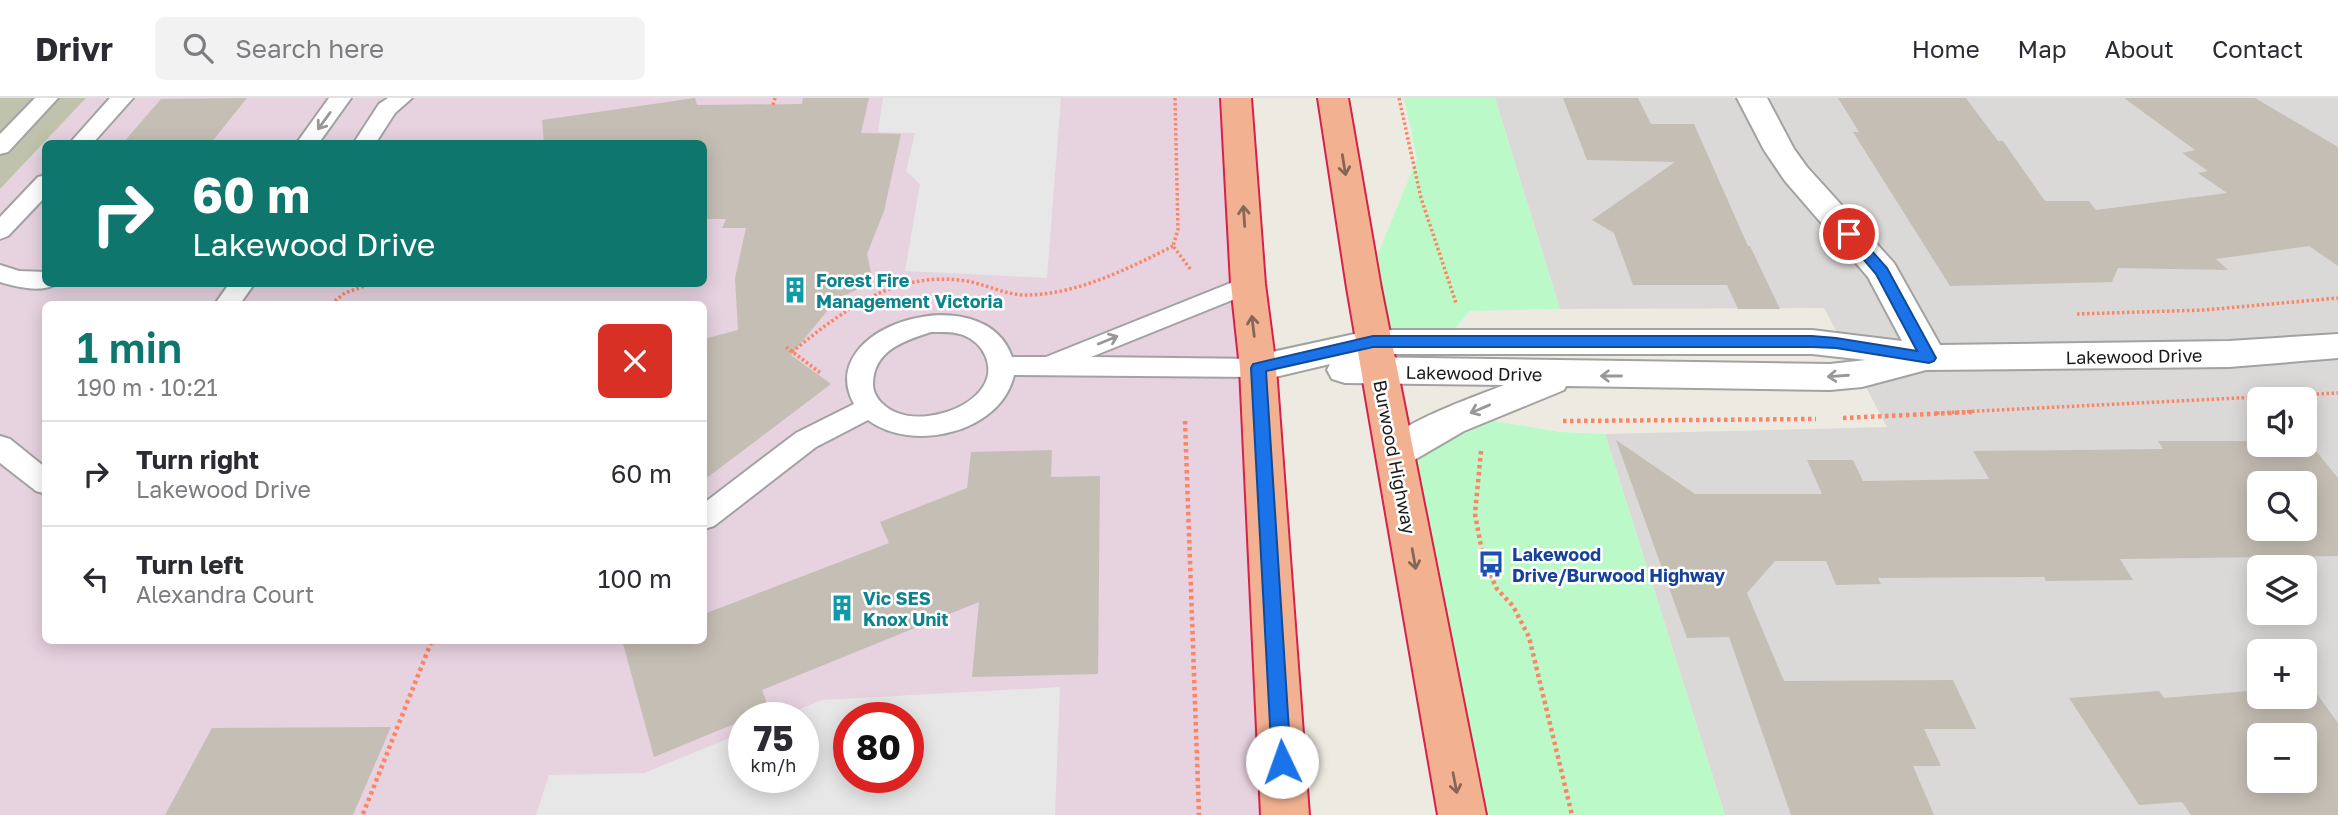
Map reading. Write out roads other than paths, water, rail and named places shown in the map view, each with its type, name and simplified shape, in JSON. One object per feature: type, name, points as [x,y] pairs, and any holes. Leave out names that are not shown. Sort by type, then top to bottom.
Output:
[{"type":"highway","points":[[1236,98],[1248,284],[1258,368],[1285,815]]},
{"type":"highway","name":"Burwood Highway","points":[[1333,98],[1376,356],[1462,815]]},
{"type":"street","points":[[1752,98],[1779,149],[1796,174],[1882,271],[1929,358]]},
{"type":"street","name":"Lakewood Drive","points":[[1258,368],[1376,356],[1812,342],[1836,343],[1929,358],[2216,355],[2338,346]]},
{"type":"street","name":"Lakewood Drive","points":[[1376,356],[1566,375],[1830,377],[1862,374],[1929,358]]},
{"type":"street","name":"Lakewood Drive","points":[[1395,453],[1451,421],[1566,375]]},
{"type":"lane","points":[[0,147],[47,98]]},
{"type":"lane","points":[[84,140],[122,98]]},
{"type":"lane","points":[[310,140],[340,98]]},
{"type":"lane","points":[[366,140],[387,109],[401,98]]},
{"type":"lane","points":[[0,231],[42,185]]},
{"type":"lane","points":[[0,273],[18,279],[42,279]]},
{"type":"lane","points":[[1045,366],[1248,284]]},
{"type":"lane","points":[[941,323],[972,329],[998,348],[1003,366],[1002,378],[994,394],[979,409],[935,426],[911,426],[888,421],[869,408],[861,397],[857,380],[861,364],[872,349],[888,336],[908,327],[941,323]]},
{"type":"lane","points":[[1003,366],[1258,368]]},
{"type":"lane","points":[[707,516],[806,440],[869,408]]},
{"type":"lane","points":[[0,446],[42,480]]},
{"type":"place","name":"Forest Fire Management Victoria","points":[[795,290]]},
{"type":"place","name":"Lakewood Drive/Burwood Highway","points":[[1491,564]]},
{"type":"place","name":"Vic SES Knox Unit","points":[[842,608]]}]
